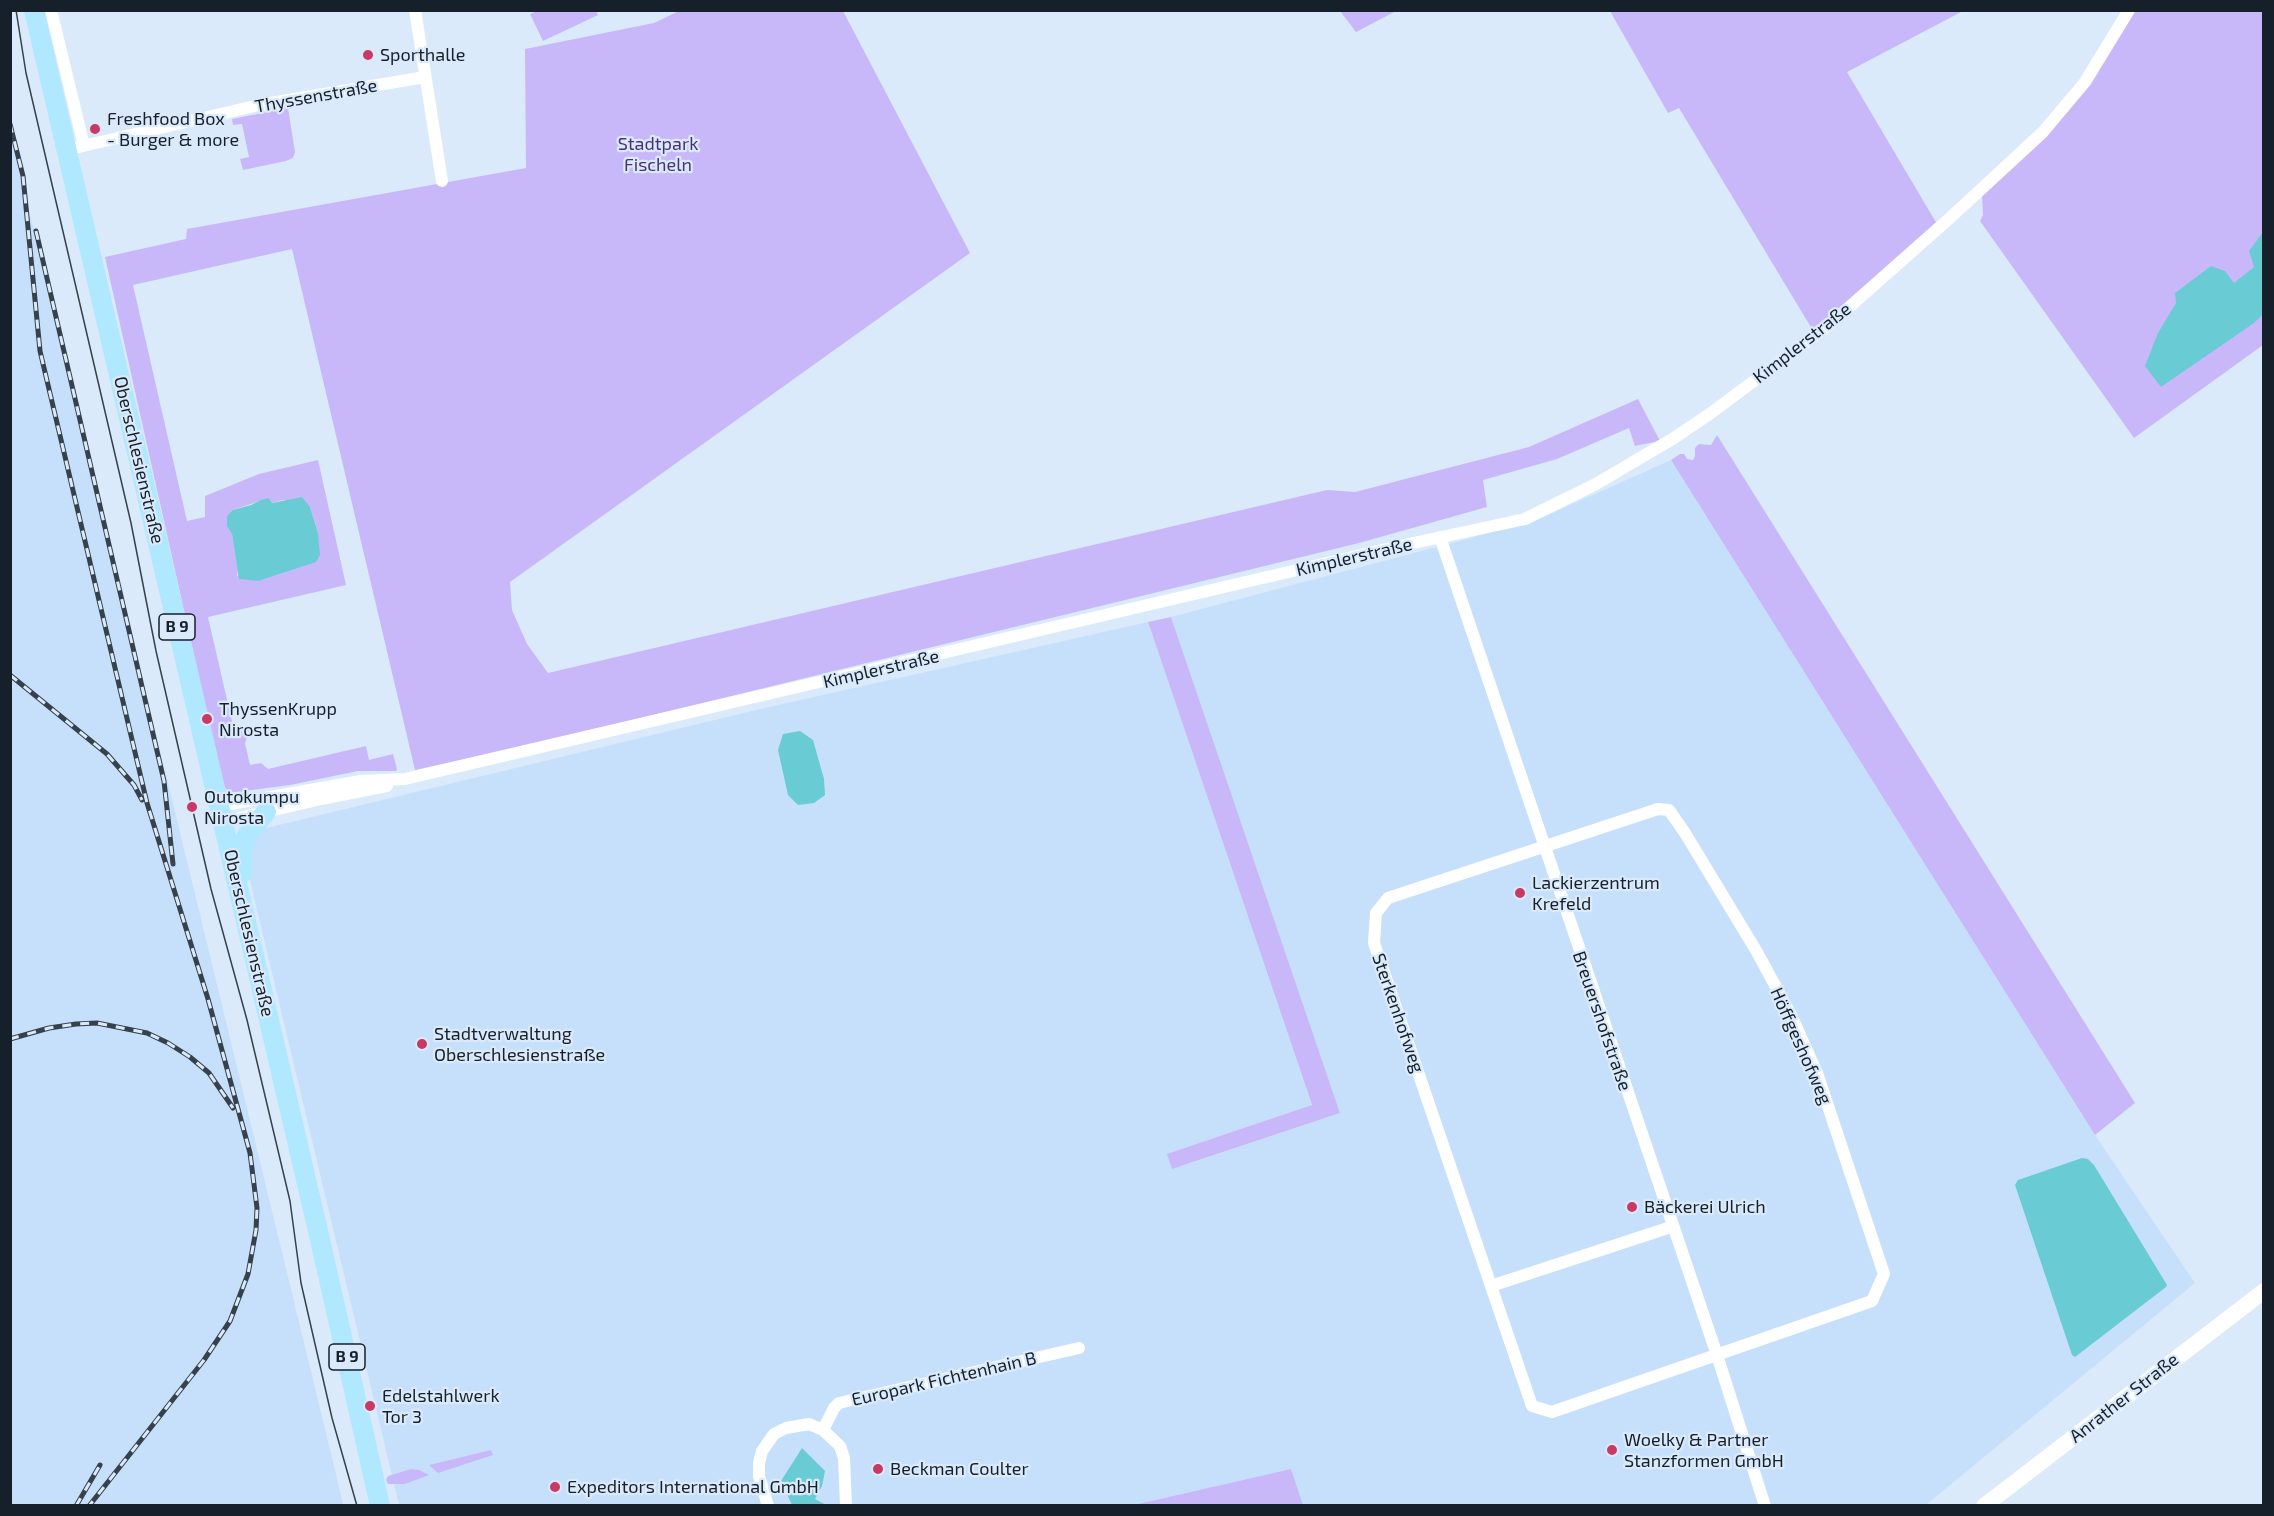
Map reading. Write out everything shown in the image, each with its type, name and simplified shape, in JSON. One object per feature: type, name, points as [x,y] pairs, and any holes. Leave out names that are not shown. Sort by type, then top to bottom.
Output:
[{"type":"main road","name":"Oberschlesienstraße","points":[[34,10],[75,148],[221,814],[380,1506]]},
{"type":"main road","name":"B 9","points":[[241,900],[244,843],[251,828],[266,812]]},
{"type":"main road","name":"Anrather Straße","points":[[1984,1506],[2264,1291]]},
{"type":"street","name":"Oberschlesienstraße","points":[[51,10],[75,148]]},
{"type":"street","points":[[415,10],[442,181]]},
{"type":"street","name":"Kimplerstraße","points":[[221,814],[361,781],[405,779],[1525,519],[1639,460],[1711,413],[1829,325],[2043,132],[2085,82],[2128,10]]},
{"type":"street","name":"Thyssenstraße","points":[[75,148],[259,105],[425,77]]},
{"type":"street","name":"Breuershofstraße","points":[[1440,537],[1671,1227],[1717,1355],[1765,1506]]},
{"type":"street","name":"Kimplerstraße","points":[[221,814],[266,812],[395,784],[405,779]]},
{"type":"street","name":"Höffgeshofweg","points":[[1544,847],[1658,809],[1669,810],[1705,864],[1757,952],[1791,1015],[1817,1072],[1884,1274],[1872,1301],[1717,1355]]},
{"type":"street","name":"Sterkenhofweg","points":[[1544,847],[1388,898],[1376,913],[1374,943],[1532,1406],[1552,1412],[1717,1355]]},
{"type":"street","points":[[1491,1286],[1671,1227]]},
{"type":"street","name":"Europark Fichtenhain B","points":[[823,1430],[839,1403],[1079,1348]]},
{"type":"street","points":[[768,1506],[759,1476],[762,1451],[769,1440],[786,1428],[809,1424],[823,1430],[840,1446],[844,1458],[846,1506]]},
{"type":"shaded area","name":"Outokumpu Nirosta","points":[[11,137],[343,1503],[343,1505],[11,1505]]},
{"type":"shaded area","points":[[1671,460],[2095,1135],[2195,1283],[1926,1505],[1303,1505],[1291,1469],[1134,1506],[399,1505],[247,868],[258,830],[756,710],[1148,622],[1312,1106],[1168,1154],[1172,1168],[1188,1164],[1340,1113],[1171,617],[1467,539],[1548,515]]},
{"type":"green space","points":[[537,11],[596,11],[598,15],[543,41],[530,14]]},
{"type":"green space","name":"Stadtpark Fischeln","points":[[679,11],[843,11],[970,253],[510,582],[512,610],[527,644],[548,673],[1327,490],[1355,492],[1529,447],[1638,399],[1660,441],[1635,446],[1629,428],[1557,459],[1483,480],[1487,507],[1359,543],[559,738],[415,770],[292,249],[133,285],[187,521],[205,517],[205,496],[259,474],[318,460],[346,585],[208,617],[234,730],[248,728],[245,743],[250,765],[261,763],[268,769],[366,746],[369,760],[393,754],[397,769],[396,771],[358,771],[290,785],[229,793],[223,785],[105,257],[186,239],[187,229],[526,168],[525,49],[654,23]],"holes":[[[269,498],[272,503],[283,500],[310,507],[318,533],[237,576],[232,534],[233,510]]]},
{"type":"green space","points":[[1340,11],[1396,11],[1356,32]]},
{"type":"green space","points":[[1610,11],[1963,11],[1847,72],[1937,224],[1840,308],[1812,329],[1679,108],[1668,113]]},
{"type":"green space","points":[[2135,11],[2263,11],[2263,345],[2134,438],[1980,221],[1983,215],[1982,194],[2049,133]]},
{"type":"green space","points":[[288,108],[295,152],[293,158],[243,170],[240,159],[249,157],[242,124],[233,125],[232,119]]},
{"type":"green space","points":[[1717,435],[2135,1103],[2095,1135],[1671,460],[1684,454],[1687,459],[1693,460],[1695,448],[1699,444],[1711,445]]},
{"type":"green space","points":[[1171,617],[1340,1113],[1172,1169],[1167,1154],[1312,1105],[1148,622]]},
{"type":"green space","points":[[491,1450],[493,1455],[438,1473],[429,1465]]},
{"type":"green space","points":[[411,1469],[429,1475],[405,1484],[388,1484],[386,1480],[388,1476]]},
{"type":"green space","points":[[1291,1469],[1303,1505],[1134,1505]]},
{"type":"water","points":[[2263,232],[2263,314],[2254,323],[2161,387],[2145,366],[2158,333],[2176,303],[2175,293],[2211,266],[2225,271],[2234,283],[2254,267],[2249,251]]},
{"type":"water","points":[[302,497],[310,507],[318,533],[320,555],[316,562],[258,581],[239,579],[232,534],[227,526],[227,516],[233,510],[261,500],[269,498],[272,503]]},
{"type":"water","points":[[800,731],[813,740],[824,779],[825,795],[814,803],[798,805],[788,795],[778,750],[783,734]]},
{"type":"water","points":[[2082,1158],[2088,1159],[2094,1165],[2167,1285],[2075,1357],[2072,1355],[2015,1185],[2018,1180]]},
{"type":"water","points":[[802,1448],[825,1471],[822,1486],[815,1499],[826,1505],[792,1505],[781,1481]]},
{"type":"tram line","points":[[16,10],[26,73],[131,523],[156,651],[211,889],[247,1020],[290,1201],[301,1283],[332,1418],[357,1506]]},
{"type":"railway","points":[[10,124],[23,176],[40,351],[147,803],[208,999],[250,1153],[257,1208],[256,1230],[248,1274],[230,1321],[204,1360],[89,1506]]},
{"type":"railway","points":[[36,231],[164,781],[173,864]]},
{"type":"railway","points":[[10,675],[107,754],[134,785],[142,800]]},
{"type":"railway","points":[[10,1039],[49,1028],[97,1023],[147,1033],[190,1057],[209,1073],[233,1108]]},
{"type":"railway","points":[[76,1506],[100,1465]]},
{"type":"place","name":"Sporthalle","points":[[368,55]]},
{"type":"place","name":"Freshfood Box - Burger & more","points":[[95,129]]},
{"type":"place","name":"ThyssenKrupp Nirosta","points":[[207,719]]},
{"type":"place","name":"Outokumpu Nirosta","points":[[192,807]]},
{"type":"place","name":"Lackierzentrum Krefeld","points":[[1520,893]]},
{"type":"place","name":"Stadtverwaltung Oberschlesienstraße","points":[[422,1044]]},
{"type":"place","name":"Bäckerei Ulrich","points":[[1632,1207]]},
{"type":"place","name":"Edelstahlwerk Tor 3","points":[[370,1406]]},
{"type":"place","name":"Woelky & Partner Stanzformen GmbH","points":[[1612,1450]]},
{"type":"place","name":"Beckman Coulter","points":[[878,1469]]},
{"type":"place","name":"Expeditors International GmbH","points":[[555,1487]]}]
